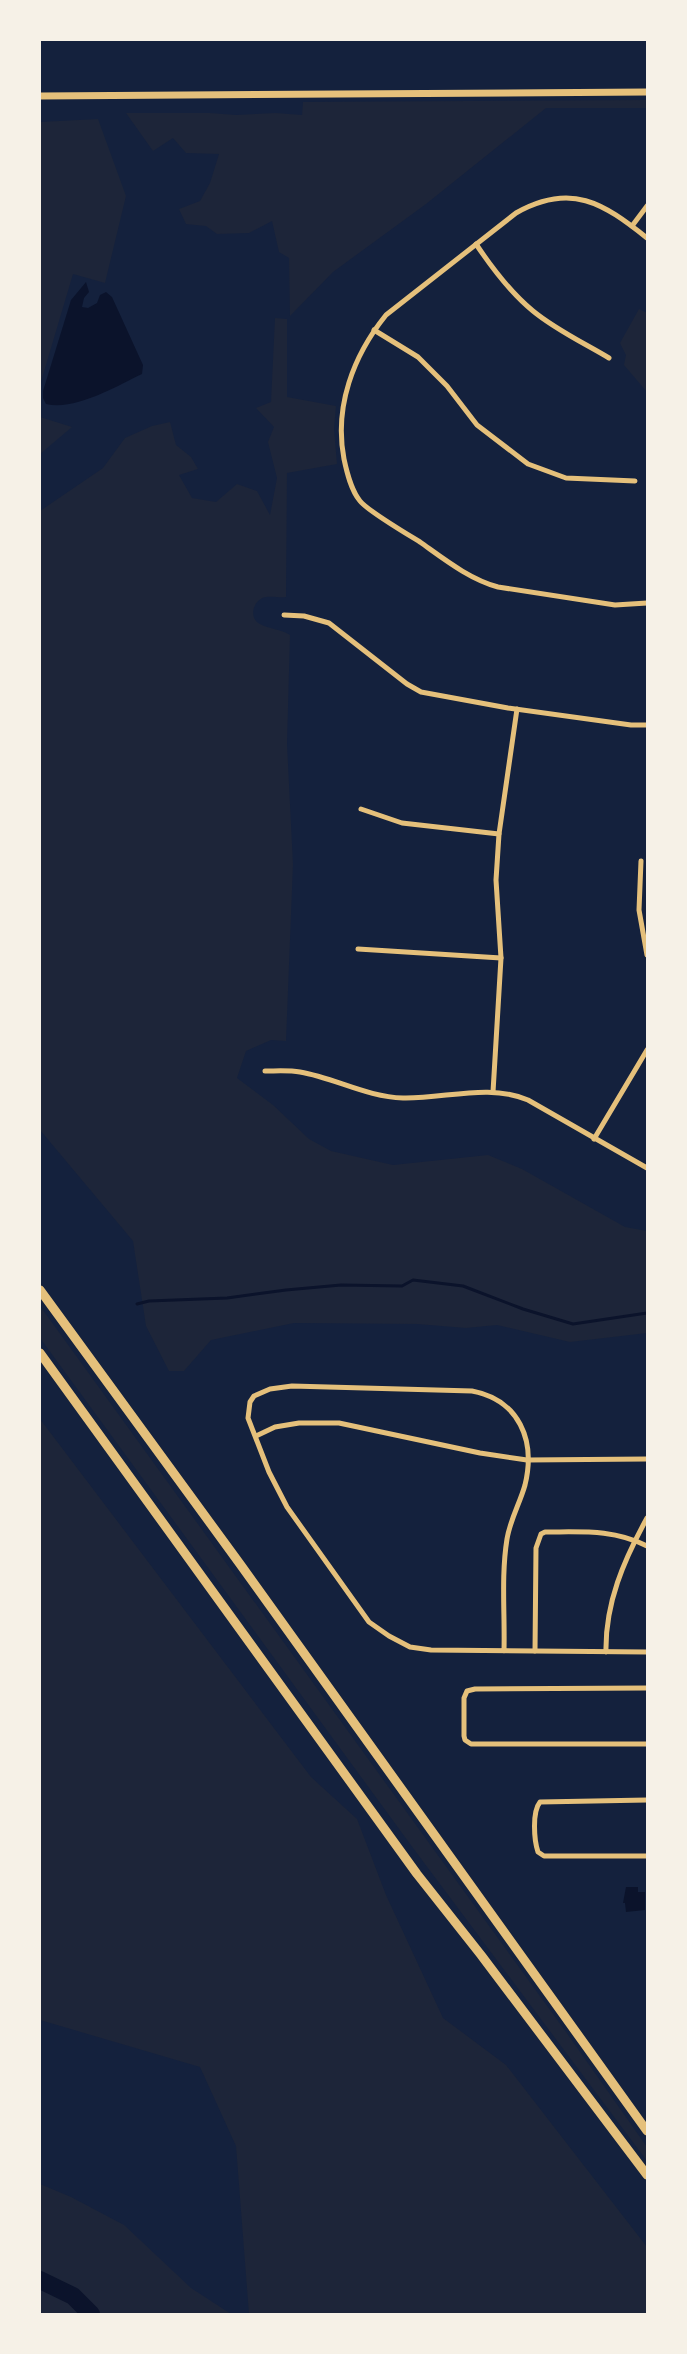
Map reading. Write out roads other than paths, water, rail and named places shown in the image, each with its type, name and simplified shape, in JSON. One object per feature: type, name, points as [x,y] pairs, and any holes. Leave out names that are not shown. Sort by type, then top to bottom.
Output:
[{"type":"highway","points":[[40,1290],[240,1564],[647,2131]]},
{"type":"highway","points":[[40,1352],[417,1874],[481,1955],[647,2175]]},
{"type":"main road","points":[[40,96],[647,92]]},
{"type":"street","points":[[647,238],[594,202],[554,200],[534,204],[516,213],[386,315],[374,330],[358,358],[346,390],[340,424],[347,474],[361,502],[456,568],[488,584],[616,605],[647,603]]},
{"type":"street","points":[[632,226],[647,206]]},
{"type":"street","points":[[476,244],[491,266],[532,310],[560,330],[609,358]]},
{"type":"street","points":[[374,330],[418,358],[447,386],[477,425],[528,464],[566,478],[635,481]]},
{"type":"street","points":[[284,615],[304,616],[329,623],[407,684],[421,692],[517,709],[647,725]]},
{"type":"street","points":[[493,1092],[501,958],[496,880],[499,834],[517,709]]},
{"type":"street","points":[[361,809],[402,823],[499,834]]},
{"type":"street","points":[[641,861],[640,910],[647,955]]},
{"type":"street","points":[[358,949],[501,958]]},
{"type":"street","points":[[594,1139],[647,1050]]},
{"type":"street","points":[[265,1071],[298,1072],[373,1094],[397,1098],[493,1092],[509,1093],[528,1100],[647,1168]]},
{"type":"street","points":[[504,1651],[507,1538],[525,1483],[528,1460],[527,1443],[520,1421],[495,1398],[472,1391],[306,1386],[270,1389],[254,1396],[250,1402],[248,1418],[269,1472],[288,1507],[369,1622],[389,1636],[410,1647],[431,1650],[535,1652],[647,1652]]},
{"type":"street","points":[[256,1436],[275,1427],[299,1423],[339,1423],[480,1453],[528,1460],[647,1459]]},
{"type":"street","points":[[606,1652],[606,1631],[613,1597],[635,1540],[647,1518]]},
{"type":"street","points":[[535,1652],[536,1548],[541,1534],[545,1532],[604,1533],[620,1535],[647,1546]]},
{"type":"street","points":[[647,1688],[470,1689],[464,1698],[466,1741],[476,1745],[647,1744]]},
{"type":"street","points":[[647,1800],[540,1802],[536,1808],[536,1842],[538,1852],[541,1855],[647,1856]]},
{"type":"waterway","points":[[137,1304],[149,1301],[227,1298],[341,1285],[402,1286],[413,1280],[463,1286],[523,1309],[573,1324],[647,1313]]},
{"type":"waterway","points":[[40,2280],[73,2296],[91,2314]]}]
